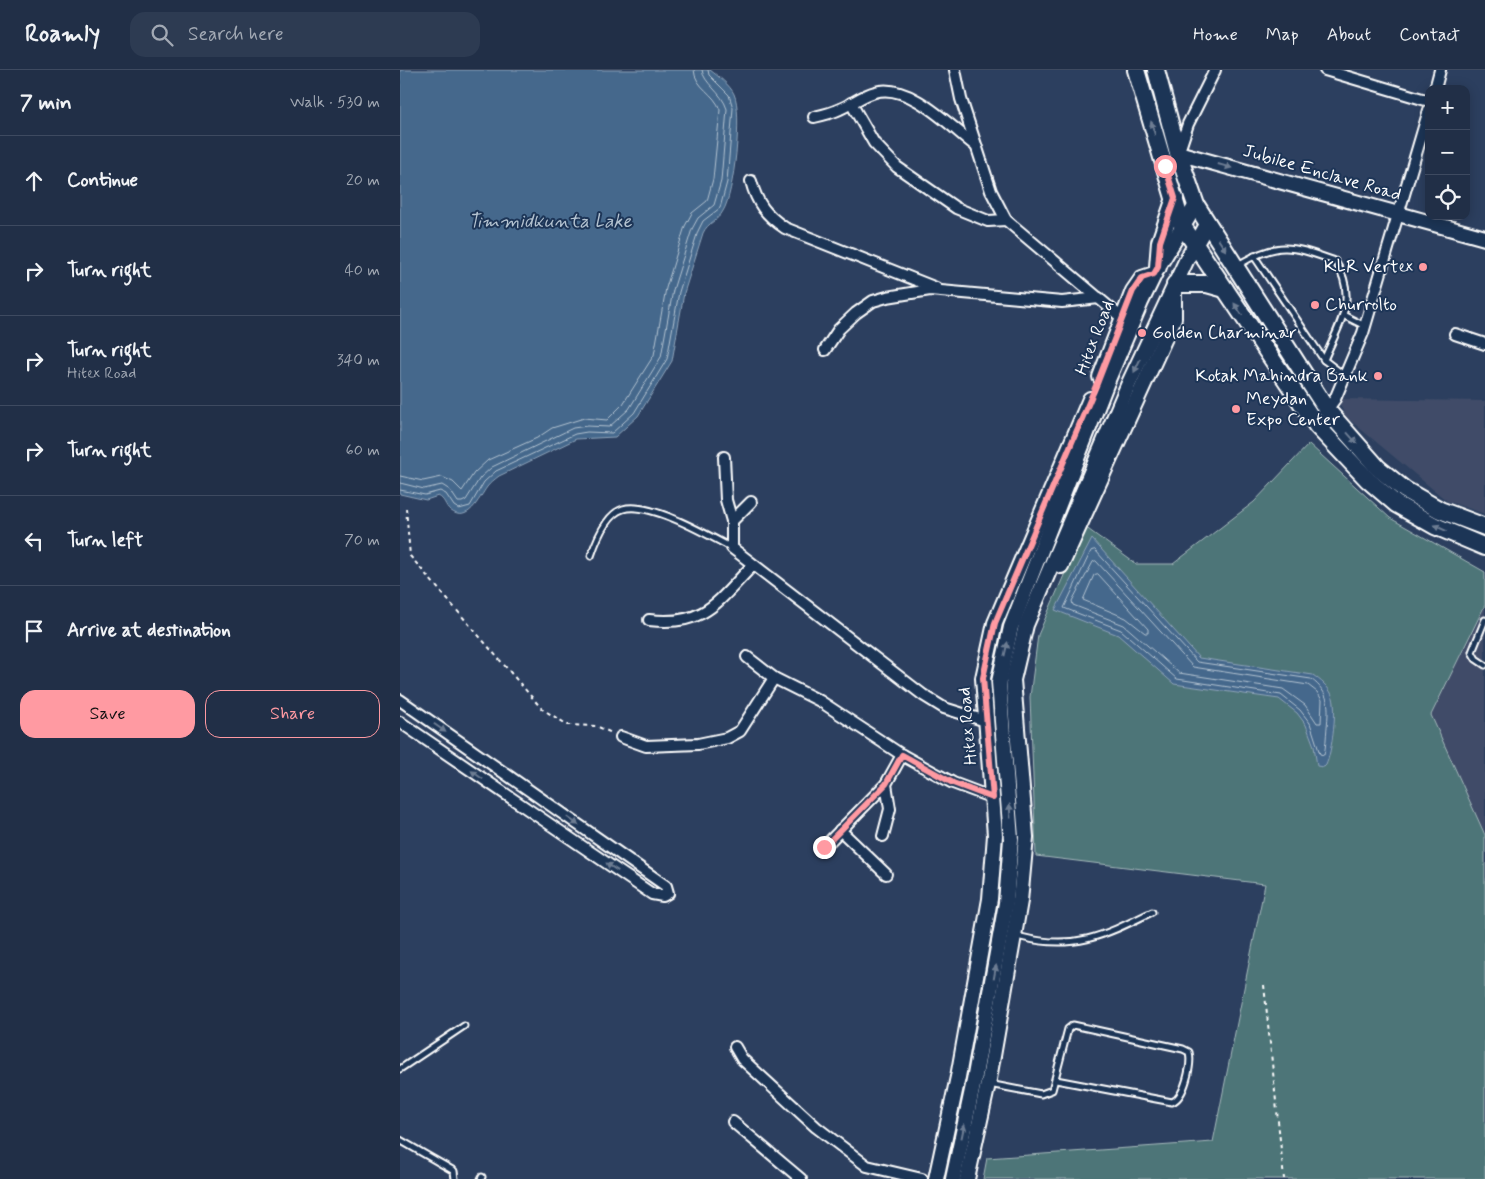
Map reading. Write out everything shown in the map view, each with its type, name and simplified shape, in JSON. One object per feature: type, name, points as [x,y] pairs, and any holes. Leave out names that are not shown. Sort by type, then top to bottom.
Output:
[{"type":"main road","points":[[1136,70],[1182,225],[1317,426],[1368,480],[1396,504],[1435,526],[1485,547]]},
{"type":"main road","points":[[1156,70],[1178,153],[1196,205],[1327,410],[1378,468],[1405,490],[1440,510],[1485,527]]},
{"type":"main road","points":[[1156,270],[1160,242],[1175,198]]},
{"type":"main road","points":[[1175,285],[1207,284],[1225,289]]},
{"type":"main road","points":[[1277,367],[1292,356]]},
{"type":"street","points":[[956,70],[961,99],[990,191],[1006,220],[1122,318]]},
{"type":"street","points":[[1178,153],[1188,124],[1215,70]]},
{"type":"street","points":[[1325,70],[1425,100]]},
{"type":"street","points":[[1436,85],[1440,70]]},
{"type":"street","points":[[814,117],[834,111],[872,92],[887,89],[896,90],[915,99],[976,146]]},
{"type":"street","points":[[851,103],[874,143],[897,167],[956,208],[988,221],[1006,220]]},
{"type":"street","points":[[1327,410],[1346,376],[1366,326],[1425,123]]},
{"type":"street","name":"Jubilee Enclave Road","points":[[1178,153],[1485,238]]},
{"type":"street","points":[[750,181],[760,207],[770,218],[785,228],[942,290]]},
{"type":"street","name":"Hitex Road","points":[[953,1179],[974,1081],[1006,903],[1011,839],[999,682],[1011,627],[1107,382],[1156,270],[1196,205]]},
{"type":"street","points":[[967,1179],[989,1079],[1020,901],[1026,837],[1013,680],[1026,625],[1129,383],[1195,243],[1208,223]]},
{"type":"street","name":"Hitex Road","points":[[936,1179],[958,1077],[986,929],[995,835],[983,678],[995,623],[1098,381],[1133,291],[1142,278],[1156,270]]},
{"type":"street","points":[[975,1179],[994,1085],[1029,884],[1031,831],[1022,681],[1032,627],[1174,318],[1175,285]]},
{"type":"street","points":[[825,350],[839,329],[873,301],[896,295],[942,290],[1062,302],[1099,298]]},
{"type":"street","points":[[1456,334],[1485,344]]},
{"type":"street","points":[[724,457],[726,500],[732,521],[732,548],[923,695],[944,708],[986,721]]},
{"type":"street","points":[[732,521],[751,502]]},
{"type":"street","points":[[649,620],[682,622],[707,612],[753,565]]},
{"type":"street","points":[[747,657],[774,678],[820,701],[902,755],[953,783],[993,798]]},
{"type":"street","points":[[621,737],[646,746],[698,744],[727,738],[740,731],[774,678]]},
{"type":"street","points":[[400,700],[666,886],[668,893],[664,896],[652,894],[400,722]]},
{"type":"street","points":[[824,847],[886,784],[902,755]]},
{"type":"street","points":[[883,836],[890,809],[886,784]]},
{"type":"street","points":[[840,830],[886,874]]},
{"type":"street","points":[[735,1047],[742,1059],[816,1127],[867,1166],[922,1179]]},
{"type":"street","points":[[733,1122],[800,1179]]},
{"type":"lane","points":[[1236,266],[1273,247],[1290,248],[1335,261],[1341,270],[1348,295],[1343,315],[1324,360]]},
{"type":"lane","points":[[1254,256],[1324,360],[1346,376]]},
{"type":"lane","points":[[1343,315],[1366,326]]},
{"type":"lane","points":[[591,556],[599,535],[610,519],[621,509],[633,508],[650,511],[692,526],[732,548]]},
{"type":"lane","points":[[1485,620],[1472,652],[1476,659],[1485,665]]},
{"type":"lane","points":[[1021,936],[1035,940],[1072,943],[1107,934],[1152,912]]},
{"type":"lane","points":[[994,1085],[1041,1094],[1052,1090],[1068,1029],[1073,1025],[1183,1049],[1189,1052],[1192,1061],[1181,1095],[1172,1102],[1056,1080]]},
{"type":"lane","points":[[400,1069],[464,1026]]},
{"type":"lane","points":[[400,1140],[454,1171],[455,1179]]},
{"type":"path","points":[[406,508],[410,556],[542,710],[568,725],[596,726],[621,737]]},
{"type":"path","points":[[1264,985],[1284,1179]]},
{"type":"shaded area","points":[[1338,399],[1485,401],[1485,514],[1447,501],[1345,416]]},
{"type":"shaded area","points":[[1485,605],[1485,835],[1431,715]]},
{"type":"green space","points":[[1309,444],[1390,518],[1485,572],[1485,605],[1431,715],[1485,835],[1485,1179],[983,1179],[987,1158],[1213,1142],[1265,884],[1036,856],[1030,697],[1038,635],[1085,527],[1136,564],[1173,564],[1254,502]]},
{"type":"water","name":"Timmidkunta Lake","points":[[400,70],[710,70],[730,87],[737,104],[736,153],[727,202],[721,214],[703,233],[684,293],[672,361],[638,416],[615,437],[576,439],[499,476],[488,486],[477,503],[468,512],[462,514],[456,514],[450,510],[438,496],[426,500],[400,494]]},
{"type":"water","points":[[1092,539],[1199,658],[1313,675],[1324,684],[1334,701],[1332,740],[1326,765],[1324,767],[1317,766],[1314,746],[1306,725],[1297,713],[1279,699],[1174,684],[1118,635],[1055,610]]},
{"type":"place","name":"KLR Vertex","points":[[1423,267]]},
{"type":"place","name":"Churrolto","points":[[1315,305]]},
{"type":"place","name":"Golden Charminar","points":[[1142,333]]},
{"type":"place","name":"Kotak Mahindra Bank","points":[[1378,376]]},
{"type":"place","name":"Meydan Expo Center","points":[[1236,409]]},
{"type":"route","points":[[824,847],[886,784],[902,755],[953,783],[993,798],[983,678],[995,623],[1098,381],[1120,320],[1133,291],[1142,278],[1154,274],[1158,267],[1160,242],[1175,198],[1165,166]]}]
